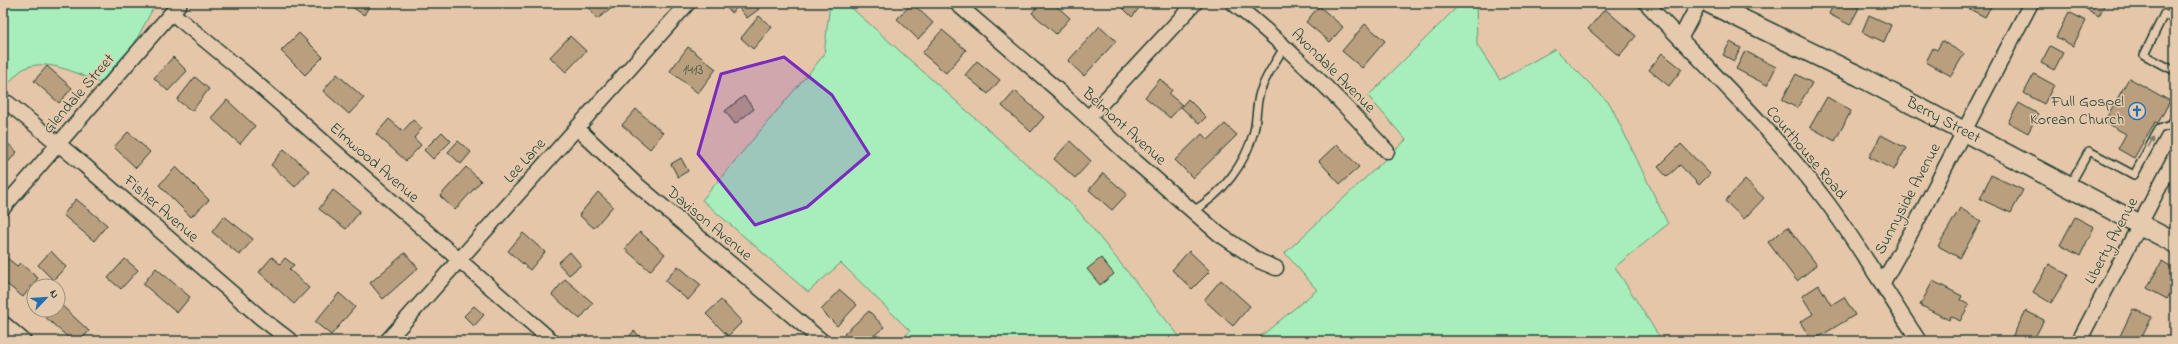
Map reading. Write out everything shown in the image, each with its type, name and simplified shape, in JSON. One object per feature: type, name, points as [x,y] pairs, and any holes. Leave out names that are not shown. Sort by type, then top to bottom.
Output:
[{"type":"street","name":"Lee Lane","points":[[388,341],[459,259],[688,3]]},
{"type":"street","name":"Belmont Avenue","points":[[956,3],[1193,211],[1239,248],[1259,261],[1276,268]]},
{"type":"street","points":[[1088,118],[1195,3]]},
{"type":"street","name":"Avondale Avenue","points":[[1233,3],[1312,70],[1387,151]]},
{"type":"street","name":"Courthouse Road","points":[[1646,3],[1800,168],[1828,204],[1919,341]]},
{"type":"street","points":[[1680,39],[1699,3]]},
{"type":"street","name":"Berry Street","points":[[1709,3],[1859,76],[1962,132],[2175,243]]},
{"type":"street","name":"Sunnyside Avenue","points":[[1882,284],[1914,227],[1962,132],[2031,3]]},
{"type":"street","name":"Glendale Street","points":[[3,208],[176,8]]},
{"type":"street","name":"Elmwood Avenue","points":[[176,8],[552,341]]},
{"type":"street","name":"Fisher Avenue","points":[[8,103],[261,318],[291,341]]},
{"type":"street","name":"Davison Avenue","points":[[577,128],[634,182],[822,341]]},
{"type":"street","name":"Liberty Avenue","points":[[2079,341],[2175,157]]},
{"type":"street","points":[[3,323],[24,341]]},
{"type":"lane","points":[[2175,19],[2164,14],[2144,55],[2175,71]]},
{"type":"lane","points":[[1193,211],[1206,203],[1224,188],[1246,152],[1254,131],[1260,93],[1266,77],[1285,46]]},
{"type":"lane","points":[[2069,188],[2089,151],[2134,175],[2159,129],[2171,125],[2175,117]]},
{"type":"highlighted area","points":[[784,57],[832,95],[869,154],[807,207],[755,225],[698,154],[721,74]]},
{"type":"green space","points":[[3,3],[156,3],[134,44],[100,83],[60,67],[38,65],[28,67],[19,72],[3,91]]},
{"type":"green space","points":[[830,3],[846,3],[1076,208],[1183,341],[900,341],[910,331],[841,263],[808,292],[702,200],[824,55]]},
{"type":"green space","points":[[1461,3],[1476,3],[1477,45],[1500,80],[1555,49],[1610,104],[1668,224],[1615,267],[1662,341],[1255,341],[1317,290],[1285,253],[1406,140],[1368,96]]},
{"type":"building","points":[[346,3],[371,3],[364,15]]},
{"type":"building","points":[[619,3],[597,19],[586,4]]},
{"type":"building","points":[[723,3],[754,3],[759,9],[747,18],[738,7],[731,13]]},
{"type":"building","points":[[912,3],[933,23],[918,39],[897,19]]},
{"type":"building","points":[[1040,3],[1053,3],[1070,18],[1056,34],[1032,13]]},
{"type":"building","points":[[1118,3],[1143,3],[1132,17]]},
{"type":"building","points":[[1834,3],[1848,3],[1859,8],[1850,25],[1829,14]]},
{"type":"building","points":[[1963,3],[1993,3],[1985,17],[1962,5]]},
{"type":"building","points":[[2075,3],[2105,3],[2099,16]]},
{"type":"building","points":[[1319,6],[1343,27],[1330,42],[1306,22]]},
{"type":"building","points":[[1605,9],[1636,36],[1619,56],[1588,29]]},
{"type":"building","points":[[2069,12],[2086,21],[2073,46],[2056,37]]},
{"type":"building","points":[[1869,15],[1891,25],[1884,42],[1862,32]]},
{"type":"building","points":[[759,16],[772,27],[753,49],[741,38]]},
{"type":"building","points":[[1365,24],[1385,41],[1362,68],[1342,51]]},
{"type":"building","points":[[1100,26],[1116,41],[1084,76],[1068,61]]},
{"type":"building","points":[[942,30],[966,50],[946,73],[922,53]]},
{"type":"building","points":[[299,33],[323,57],[305,75],[281,51]]},
{"type":"building","points":[[570,36],[586,51],[566,72],[550,57]]},
{"type":"building","points":[[1942,41],[1964,54],[1951,76],[1926,62],[1933,48],[1937,50]]},
{"type":"building","points":[[1730,42],[1741,48],[1734,61],[1723,55]]},
{"type":"building","points":[[2050,46],[2063,53],[2054,70],[2041,63]]},
{"type":"building","points":[[688,47],[716,69],[698,93],[670,71]]},
{"type":"building","points":[[1745,51],[1776,67],[1767,85],[1736,69]]},
{"type":"building","points":[[1662,53],[1682,69],[1669,86],[1649,70]]},
{"type":"building","points":[[173,57],[187,71],[168,91],[154,78]]},
{"type":"building","points":[[977,61],[1000,80],[988,94],[965,75]]},
{"type":"building","points":[[47,66],[72,88],[59,103],[34,81]]},
{"type":"building","points":[[337,74],[364,98],[349,114],[323,91]]},
{"type":"building","points":[[1796,74],[1812,83],[1797,108],[1782,100]]},
{"type":"building","points":[[2034,74],[2054,85],[2044,104],[2024,93]]},
{"type":"building","points":[[195,77],[209,89],[192,111],[177,100]]},
{"type":"building","name":"Full Gospel Korean Church","points":[[2129,78],[2170,101],[2158,123],[2155,122],[2134,158],[2118,149],[2126,134],[2104,122]]},
{"type":"building","points":[[1160,79],[1172,90],[1169,94],[1182,105],[1170,118],[1145,97]]},
{"type":"building","points":[[1015,91],[1044,117],[1031,132],[1002,106]]},
{"type":"building","points":[[744,96],[754,109],[735,124],[725,111]]},
{"type":"building","points":[[1827,97],[1851,111],[1835,141],[1810,127]]},
{"type":"building","points":[[1188,99],[1206,117],[1199,124],[1181,107]]},
{"type":"building","points":[[227,100],[255,126],[240,144],[211,118]]},
{"type":"building","points":[[2019,103],[2038,114],[2028,133],[2008,122]]},
{"type":"building","points":[[636,109],[663,133],[650,149],[622,125]]},
{"type":"building","points":[[389,119],[403,131],[413,120],[422,128],[414,138],[421,145],[406,161],[376,134]]},
{"type":"building","points":[[1225,124],[1237,135],[1193,178],[1175,160],[1202,134],[1208,140]]},
{"type":"building","points":[[128,132],[150,152],[136,168],[114,147]]},
{"type":"building","points":[[442,132],[451,141],[433,159],[424,150]]},
{"type":"building","points":[[1881,135],[1906,148],[1894,170],[1869,157]]},
{"type":"building","points":[[3,139],[17,152],[3,168]]},
{"type":"building","points":[[458,141],[471,152],[461,164],[448,152]]},
{"type":"building","points":[[1070,141],[1091,161],[1075,178],[1054,159]]},
{"type":"building","points":[[1337,144],[1359,167],[1340,184],[1319,161]]},
{"type":"building","points":[[1681,144],[1710,174],[1699,185],[1680,165],[1667,177],[1658,167]]},
{"type":"building","points":[[284,149],[309,171],[295,187],[271,165]]},
{"type":"building","points":[[681,158],[688,171],[678,177],[671,164]]},
{"type":"building","points":[[176,167],[209,200],[191,217],[159,185]]},
{"type":"building","points":[[466,167],[481,181],[455,210],[440,196]]},
{"type":"building","points":[[1103,173],[1127,194],[1112,210],[1089,190]]},
{"type":"building","points":[[1991,175],[2023,190],[2011,213],[1980,199]]},
{"type":"building","points":[[1745,180],[1764,198],[1744,219],[1725,201]]},
{"type":"building","points":[[333,190],[360,211],[346,229],[319,209]]},
{"type":"building","points":[[598,192],[613,206],[594,228],[579,215]]},
{"type":"building","points":[[76,199],[107,225],[94,241],[63,215]]},
{"type":"building","points":[[1960,208],[1981,221],[1960,258],[1938,246]]},
{"type":"building","points":[[224,216],[253,239],[240,255],[212,232]]},
{"type":"building","points":[[2075,217],[2094,227],[2080,256],[2060,245]]},
{"type":"building","points":[[1788,227],[1817,265],[1797,281],[1768,242]]},
{"type":"building","points":[[640,232],[665,254],[650,271],[625,249]]},
{"type":"building","points":[[523,233],[545,252],[530,270],[508,251]]},
{"type":"building","points":[[51,251],[66,267],[55,278],[51,278],[38,265]]},
{"type":"building","points":[[1189,251],[1210,271],[1192,289],[1172,270]]},
{"type":"building","points":[[570,252],[581,265],[569,275],[558,263]]},
{"type":"building","points":[[405,253],[418,268],[383,299],[370,283]]},
{"type":"building","points":[[6,257],[17,266],[20,263],[38,278],[26,278],[26,293],[23,297],[3,281],[3,260]]},
{"type":"building","points":[[272,257],[280,264],[285,258],[294,265],[289,269],[309,288],[294,304],[259,272]]},
{"type":"building","points":[[1101,258],[1114,274],[1100,285],[1087,269]]},
{"type":"building","points":[[125,259],[138,270],[121,289],[108,278]]},
{"type":"building","points":[[2162,261],[2175,269],[2175,285],[2167,299],[2147,288]]},
{"type":"building","points":[[2049,264],[2068,275],[2051,303],[2033,292]]},
{"type":"building","points":[[678,266],[701,285],[688,300],[665,281]]},
{"type":"building","points":[[156,268],[190,297],[177,313],[143,284]]},
{"type":"building","points":[[565,279],[593,303],[580,319],[552,295]]},
{"type":"building","points":[[1221,280],[1250,306],[1233,326],[1204,300]]},
{"type":"building","points":[[1933,281],[1962,296],[1960,300],[1969,305],[1960,321],[1951,316],[1949,320],[1920,305]]},
{"type":"building","points":[[1819,285],[1831,305],[1844,297],[1855,315],[1812,341],[1800,322],[1813,314],[1802,296]]},
{"type":"building","points":[[840,290],[857,305],[837,326],[821,310]]},
{"type":"building","points":[[339,293],[355,307],[331,335],[315,322]]},
{"type":"building","points":[[721,300],[742,322],[728,336],[706,314]]},
{"type":"building","points":[[474,306],[484,315],[474,326],[464,316]]},
{"type":"building","points":[[66,309],[89,331],[80,341],[72,341],[46,318],[66,318]]},
{"type":"building","points":[[2133,309],[2152,317],[2140,341],[2126,341],[2119,338]]},
{"type":"building","points":[[869,311],[884,327],[868,341],[851,341],[844,334]]},
{"type":"building","points":[[2026,311],[2044,320],[2033,341],[2014,341],[2011,339]]},
{"type":"building","points":[[634,331],[645,341],[625,341]]},
{"type":"building","points":[[758,335],[765,341],[754,341]]},
{"type":"place","name":"Full Gospel Korean Church","points":[[2137,111]]}]
